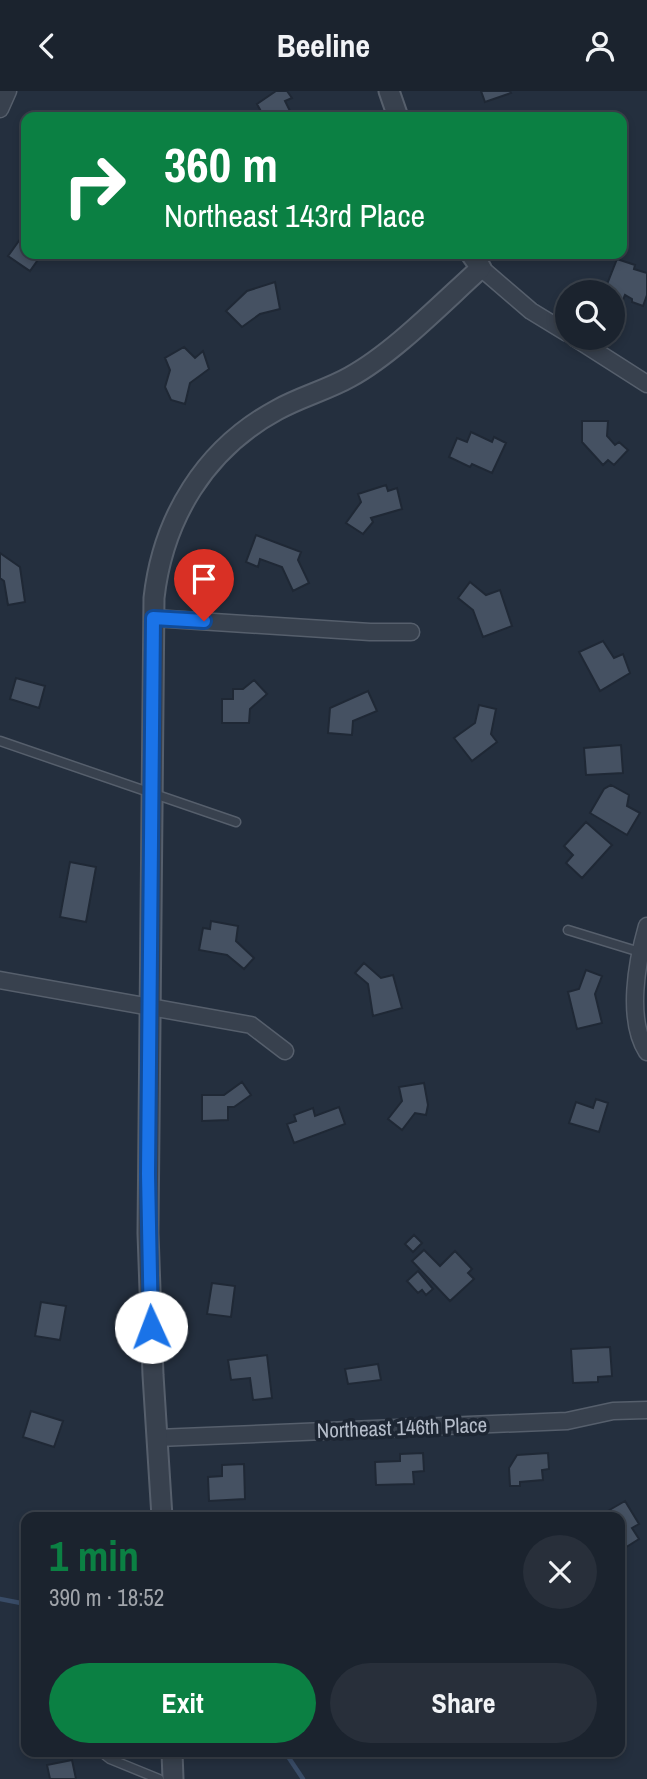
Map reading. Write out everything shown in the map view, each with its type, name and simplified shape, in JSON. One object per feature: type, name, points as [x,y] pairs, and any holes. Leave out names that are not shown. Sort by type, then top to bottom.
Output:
[{"type":"street","points":[[0,109],[8,91]]},
{"type":"street","points":[[389,91],[396,112]]},
{"type":"street","points":[[162,1512],[148,1233],[153,618],[156,579],[163,548],[185,499],[215,457],[233,439],[276,410],[350,377],[371,363],[476,261],[531,311],[555,326]]},
{"type":"street","points":[[594,350],[647,384]]},
{"type":"street","points":[[153,618],[370,632],[411,632]]},
{"type":"street","points":[[647,926],[637,975],[637,1027],[647,1052]]},
{"type":"street","points":[[0,980],[251,1025],[285,1051]]},
{"type":"street","name":"Northeast 146th Place","points":[[157,1438],[567,1421],[613,1411],[647,1410]]},
{"type":"street","points":[[172,1757],[173,1779]]},
{"type":"lane","points":[[0,741],[236,822]]},
{"type":"lane","points":[[568,930],[643,953]]},
{"type":"lane","points":[[107,1757],[159,1779]]},
{"type":"building","points":[[276,91],[287,91],[292,98],[285,101],[290,112],[261,112],[257,104]]},
{"type":"building","points":[[481,91],[510,91],[511,93],[485,102]]},
{"type":"building","points":[[21,238],[21,259],[38,259],[30,271],[8,256]]},
{"type":"building","points":[[617,259],[635,265],[634,269],[647,273],[647,295],[643,306],[632,302],[632,299],[625,295],[625,280],[609,280]]},
{"type":"building","points":[[275,282],[280,309],[260,314],[242,327],[226,311],[247,291]]},
{"type":"building","points":[[184,347],[195,358],[203,351],[209,369],[190,383],[185,404],[171,400],[165,387],[170,370],[165,358]]},
{"type":"building","points":[[582,421],[608,421],[607,436],[615,445],[619,442],[628,450],[614,465],[608,460],[603,465],[582,442]]},
{"type":"building","points":[[471,432],[492,442],[494,437],[506,443],[492,473],[449,457],[457,438],[467,442]]},
{"type":"building","points":[[386,485],[388,491],[397,488],[402,509],[371,518],[373,522],[363,534],[346,523],[361,502],[358,494]]},
{"type":"building","points":[[256,535],[301,552],[298,560],[309,583],[293,591],[282,567],[260,559],[258,567],[246,562]]},
{"type":"building","points":[[0,553],[20,567],[25,602],[8,605],[4,581],[0,578]]},
{"type":"building","points":[[470,582],[486,595],[500,590],[512,626],[483,637],[473,610],[458,598]]},
{"type":"building","points":[[603,641],[614,658],[623,654],[630,673],[600,691],[579,652]]},
{"type":"building","points":[[16,678],[45,686],[39,708],[10,699]]},
{"type":"building","points":[[254,680],[267,694],[250,709],[249,723],[222,723],[222,699],[233,699],[233,689],[243,689]]},
{"type":"building","points":[[368,691],[377,711],[353,721],[352,735],[328,733],[330,708]]},
{"type":"building","points":[[479,705],[496,709],[491,734],[497,742],[472,761],[454,738],[475,723]]},
{"type":"building","points":[[621,745],[623,773],[586,775],[584,748]]},
{"type":"building","points":[[611,785],[629,795],[627,806],[640,813],[627,835],[590,813],[604,789]]},
{"type":"building","points":[[586,822],[612,845],[582,878],[566,863],[573,855],[564,846]]},
{"type":"building","points":[[70,862],[96,867],[86,922],[60,917]]},
{"type":"building","points":[[211,921],[238,926],[236,941],[254,958],[244,969],[227,955],[199,950],[203,928],[210,929]]},
{"type":"building","points":[[364,963],[381,978],[393,975],[402,1008],[373,1016],[368,984],[355,973]]},
{"type":"building","points":[[586,970],[602,976],[595,994],[602,1023],[577,1029],[568,992],[579,989]]},
{"type":"building","points":[[242,1082],[251,1095],[234,1107],[228,1107],[228,1120],[202,1121],[202,1095],[224,1095]]},
{"type":"building","points":[[424,1083],[428,1105],[426,1115],[415,1113],[402,1130],[388,1119],[402,1101],[399,1087]]},
{"type":"building","points":[[596,1099],[608,1103],[599,1132],[569,1123],[576,1102],[593,1108]]},
{"type":"building","points":[[339,1107],[345,1124],[294,1143],[287,1124],[296,1121],[294,1115],[313,1108],[315,1116]]},
{"type":"building","points":[[414,1235],[422,1243],[413,1252],[405,1244]]},
{"type":"building","points":[[424,1250],[440,1266],[455,1251],[472,1269],[468,1273],[474,1279],[450,1301],[412,1261]]},
{"type":"building","points":[[418,1271],[433,1289],[426,1295],[422,1290],[418,1293],[407,1281]]},
{"type":"building","points":[[212,1283],[235,1286],[231,1317],[207,1314]]},
{"type":"building","points":[[41,1302],[66,1306],[60,1340],[35,1336]]},
{"type":"building","points":[[610,1347],[612,1376],[598,1377],[598,1382],[573,1383],[571,1349]]},
{"type":"building","points":[[267,1355],[272,1398],[253,1400],[250,1378],[231,1380],[228,1360]]},
{"type":"building","points":[[378,1364],[381,1380],[348,1384],[345,1369]]},
{"type":"building","points":[[31,1411],[63,1421],[54,1447],[23,1437]]},
{"type":"building","points":[[423,1453],[424,1471],[413,1472],[414,1484],[376,1485],[375,1462],[400,1461],[400,1454]]},
{"type":"building","points":[[548,1453],[549,1469],[542,1470],[543,1480],[520,1482],[520,1486],[510,1486],[509,1468],[517,1455]]},
{"type":"building","points":[[244,1464],[245,1499],[209,1501],[208,1477],[222,1476],[222,1465]]},
{"type":"building","points":[[625,1501],[639,1524],[632,1528],[639,1539],[625,1548],[625,1512],[606,1512]]},
{"type":"building","points":[[72,1760],[76,1779],[50,1779],[47,1765]]},
{"type":"waterway","points":[[0,1599],[21,1603]]},
{"type":"waterway","points":[[288,1757],[303,1779]]},
{"type":"route","points":[[151,1327],[148,1174],[153,618],[204,621]]}]
